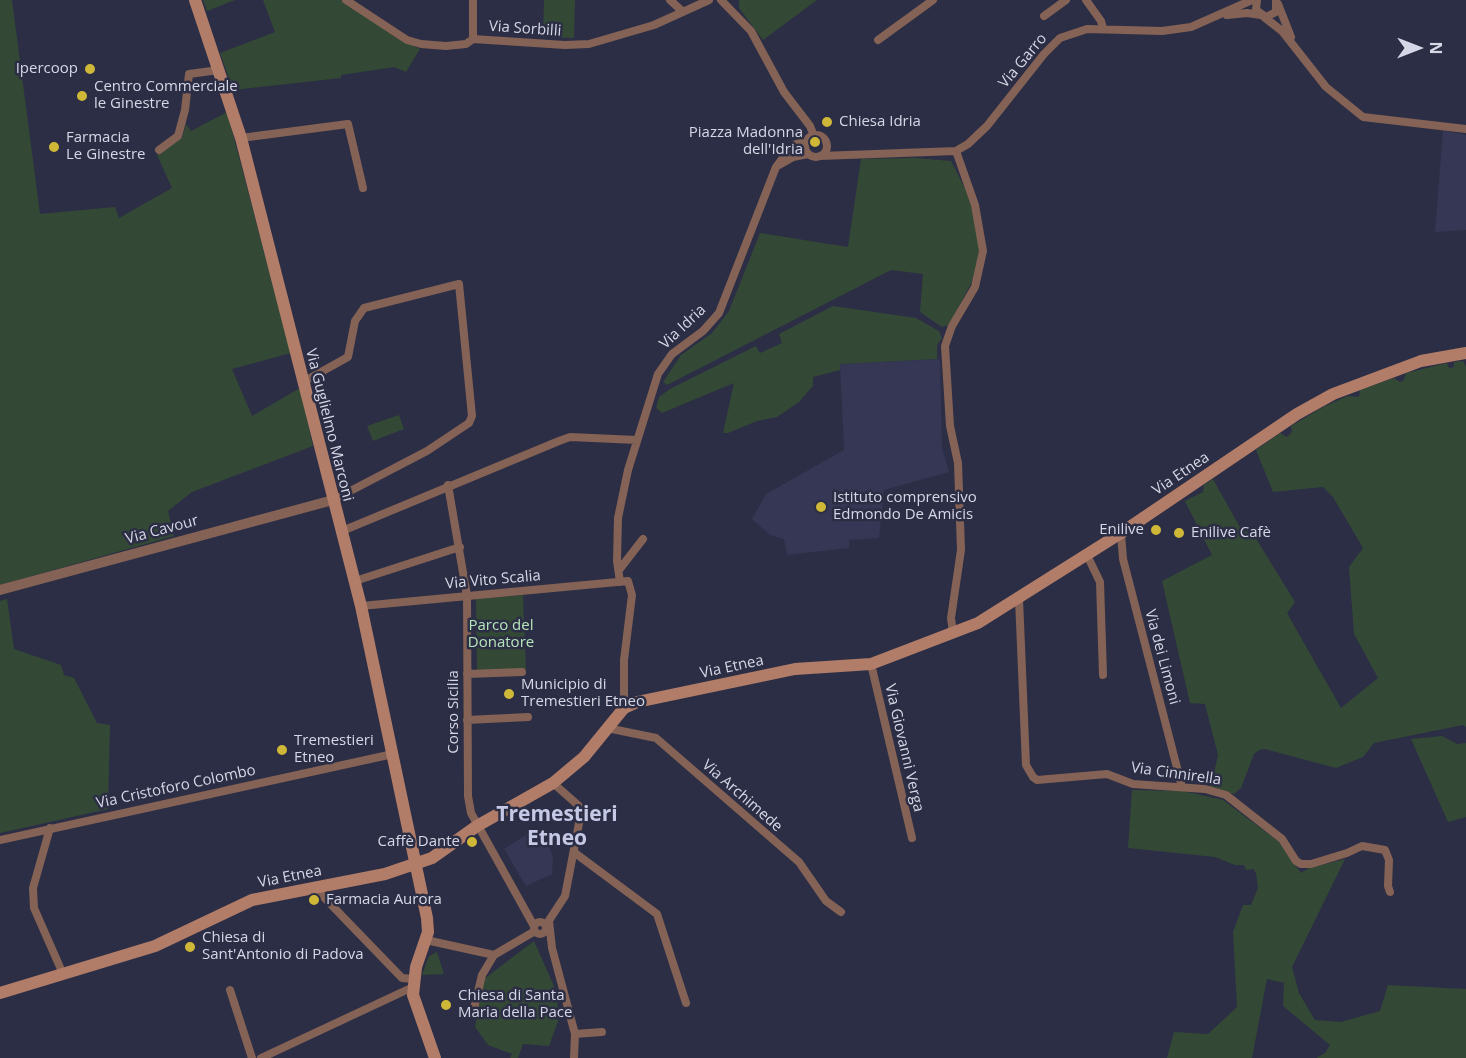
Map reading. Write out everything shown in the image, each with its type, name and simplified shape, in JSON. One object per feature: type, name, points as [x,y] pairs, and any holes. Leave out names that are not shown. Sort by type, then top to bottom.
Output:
[{"type":"main road","name":"Via Guglielmo Marconi","points":[[195,0],[241,138],[361,606],[427,918],[426,940],[413,983]]},
{"type":"main road","name":"Via Etnea","points":[[0,993],[154,946],[252,900],[386,874],[432,858],[477,826],[553,783],[584,757],[624,708],[637,702],[795,669],[871,664],[978,623],[1121,533],[1297,414],[1333,394],[1421,361],[1466,353]]},
{"type":"main road","points":[[413,983],[415,1005],[435,1058]]},
{"type":"street","name":"Via Sorbilli","points":[[346,0],[407,40],[421,44],[466,44],[473,39],[565,45],[589,44],[641,29],[709,0]]},
{"type":"street","points":[[473,0],[473,39]]},
{"type":"street","points":[[670,0],[682,11]]},
{"type":"street","points":[[722,0],[751,31],[784,92],[810,126],[810,138],[805,148],[808,154]]},
{"type":"street","points":[[878,40],[933,0]]},
{"type":"street","points":[[1044,16],[1066,0]]},
{"type":"street","points":[[1086,0],[1101,21],[1103,28]]},
{"type":"street","points":[[1220,16],[1252,0]]},
{"type":"street","points":[[1257,0],[1256,8],[1262,16]]},
{"type":"street","points":[[1262,16],[1275,13],[1277,1]]},
{"type":"street","points":[[1277,1],[1294,46]]},
{"type":"street","points":[[1220,16],[1247,13],[1262,16],[1275,24],[1326,87],[1363,117],[1466,129]]},
{"type":"street","name":"Via Garro","points":[[956,151],[968,144],[987,126],[1053,44],[1069,34],[1103,28],[1176,30],[1204,23],[1220,16]]},
{"type":"street","points":[[159,150],[178,136],[185,110],[189,74],[219,70]]},
{"type":"street","points":[[241,138],[348,124],[363,188]]},
{"type":"street","points":[[810,138],[823,139],[826,145],[825,152],[820,156]]},
{"type":"street","name":"Via Idria","points":[[624,708],[624,660],[632,595],[619,570],[618,518],[637,440],[658,374],[664,363],[679,347],[711,322],[726,300],[776,167],[796,144],[810,138]]},
{"type":"street","points":[[826,145],[839,151],[865,153]]},
{"type":"street","points":[[776,167],[787,160],[808,154],[820,156],[956,151],[975,205],[983,251],[975,287],[950,332],[945,346],[950,426],[958,463],[961,550],[951,618],[953,633]]},
{"type":"street","points":[[303,382],[348,357],[355,321],[364,308],[459,284],[472,416],[469,423],[427,451],[333,500]]},
{"type":"street","points":[[342,531],[448,485],[570,437],[637,440]]},
{"type":"street","name":"Corso Sicilia","points":[[448,485],[467,596],[468,796],[477,826],[535,930],[552,948]]},
{"type":"street","name":"Via Cavour","points":[[0,590],[333,500]]},
{"type":"street","name":"Via dei Limoni","points":[[1121,533],[1123,559],[1182,787]]},
{"type":"street","points":[[619,570],[643,539]]},
{"type":"street","points":[[355,581],[460,547]]},
{"type":"street","points":[[1087,555],[1100,582],[1103,675]]},
{"type":"street","name":"Via Vito Scalia","points":[[361,606],[624,581]]},
{"type":"street","name":"Via Cinnirella","points":[[1019,599],[1026,765],[1037,780],[1100,774],[1133,784],[1182,787],[1226,795],[1282,839],[1296,861],[1301,864],[1311,864],[1347,854],[1362,846],[1379,847],[1385,850],[1389,860],[1390,892]]},
{"type":"street","name":"Via Giovanni Verga","points":[[871,664],[912,838]]},
{"type":"street","points":[[467,674],[522,672]]},
{"type":"street","points":[[467,720],[528,717]]},
{"type":"street","name":"Via Archimede","points":[[607,728],[656,738],[799,862],[826,901],[841,912]]},
{"type":"street","name":"Via Cristoforo Colombo","points":[[0,840],[393,754]]},
{"type":"street","points":[[553,783],[579,806],[579,833],[565,896],[548,926],[574,1034],[574,1058]]},
{"type":"street","points":[[50,828],[33,888],[34,908],[63,974]]},
{"type":"street","points":[[575,852],[657,914],[686,1003]]},
{"type":"street","points":[[315,888],[402,978],[413,983]]},
{"type":"street","points":[[473,1013],[482,975],[494,955],[535,930],[539,921],[548,926]]},
{"type":"street","points":[[426,940],[494,955]]},
{"type":"street","points":[[261,1058],[413,983]]},
{"type":"street","points":[[230,990],[252,1058]]},
{"type":"street","points":[[574,1034],[602,1032]]},
{"type":"shaded area","points":[[1443,130],[1466,135],[1466,230],[1435,232]]},
{"type":"shaded area","points":[[940,359],[942,448],[949,472],[884,490],[879,538],[849,540],[849,548],[787,555],[784,539],[770,535],[752,519],[766,494],[844,450],[840,364]]},
{"type":"shaded area","points":[[532,831],[536,838],[544,834],[553,857],[552,874],[526,886],[504,849]]},
{"type":"green space","points":[[0,0],[12,0],[40,214],[115,207],[119,218],[172,188],[157,155],[182,138],[186,124],[191,131],[227,112],[291,353],[232,369],[252,416],[300,388],[313,446],[192,492],[168,511],[174,536],[0,585]]},
{"type":"green space","points":[[203,0],[235,0],[207,11]]},
{"type":"green space","points":[[263,0],[341,0],[405,42],[420,49],[406,72],[394,67],[341,75],[341,78],[233,90],[220,53],[275,32]]},
{"type":"green space","points":[[544,0],[575,0],[574,38],[543,37]]},
{"type":"green space","points":[[739,0],[817,0],[763,40],[739,8]]},
{"type":"green space","points":[[915,158],[951,161],[971,200],[980,246],[975,276],[949,325],[942,327],[920,312],[923,274],[891,270],[667,385],[663,382],[681,355],[712,333],[729,311],[760,233],[848,247],[861,159]]},
{"type":"green space","points":[[833,306],[916,318],[939,331],[942,338],[937,345],[937,359],[840,364],[840,370],[813,377],[813,386],[799,402],[777,417],[757,421],[728,433],[723,433],[734,383],[662,413],[656,408],[659,397],[670,389],[756,346],[760,353],[782,343],[779,334]]},
{"type":"green space","points":[[1463,361],[1466,367],[1466,727],[1463,725],[1374,743],[1363,757],[1336,768],[1265,749],[1259,750],[1254,754],[1241,788],[1234,794],[1209,787],[1218,755],[1205,704],[1190,703],[1162,581],[1212,555],[1185,501],[1203,492],[1204,485],[1213,479],[1242,531],[1252,532],[1295,602],[1287,613],[1341,708],[1378,678],[1354,634],[1349,567],[1363,548],[1333,497],[1323,487],[1273,492],[1256,450],[1280,433],[1287,437],[1292,432],[1291,426],[1325,406],[1348,396],[1359,397],[1360,390],[1394,378],[1400,382],[1404,380],[1406,373],[1447,363],[1449,368],[1454,367],[1454,362]]},
{"type":"green space","points":[[399,415],[404,429],[373,441],[367,426]]},
{"type":"green space","name":"Parco del Donatore","points":[[523,595],[526,669],[477,670],[476,599]]},
{"type":"green space","points":[[7,599],[14,649],[61,665],[64,675],[74,678],[97,723],[110,725],[108,809],[0,833],[0,601]]},
{"type":"green space","points":[[1442,736],[1457,744],[1466,743],[1466,817],[1448,822],[1411,739]]},
{"type":"green space","points":[[1132,790],[1183,791],[1223,800],[1278,841],[1301,873],[1309,868],[1345,859],[1292,967],[1299,993],[1315,1020],[1341,1022],[1380,1011],[1388,985],[1466,989],[1466,1058],[1316,1058],[1325,1053],[1330,1045],[1283,1006],[1284,983],[1267,979],[1252,1058],[1167,1058],[1174,1032],[1208,1034],[1237,1007],[1233,932],[1243,905],[1251,905],[1258,888],[1256,873],[1253,869],[1246,870],[1244,865],[1235,865],[1215,857],[1128,848]]},
{"type":"green space","points":[[534,941],[557,993],[558,1021],[549,1046],[523,1044],[518,1058],[510,1058],[512,1054],[488,1045],[475,1027],[484,979]]},
{"type":"green space","points":[[437,952],[444,974],[422,975],[429,956]]},
{"type":"place","name":"Ipercoop","points":[[90,69]]},
{"type":"place","name":"Centro Commerciale le Ginestre","points":[[82,96]]},
{"type":"place","name":"Chiesa Idria","points":[[827,122]]},
{"type":"place","name":"Piazza Madonna dell'Idria","points":[[815,142]]},
{"type":"place","name":"Farmacia Le Ginestre","points":[[54,147]]},
{"type":"place","name":"Istituto comprensivo Edmondo De Amicis","points":[[821,507]]},
{"type":"place","name":"Enilive","points":[[1156,530]]},
{"type":"place","name":"Enilive Cafè","points":[[1179,533]]},
{"type":"place","name":"Municipio di Tremestieri Etneo","points":[[509,694]]},
{"type":"place","name":"Tremestieri Etneo","points":[[282,750]]},
{"type":"place","name":"Caffè Dante","points":[[472,842]]},
{"type":"place","name":"Farmacia Aurora","points":[[314,900]]},
{"type":"place","name":"Chiesa di Sant'Antonio di Padova","points":[[190,947]]},
{"type":"place","name":"Chiesa di Santa Maria della Pace","points":[[446,1005]]},
{"type":"district","name":"Tremestieri Etneo","points":[[557,827]]}]
